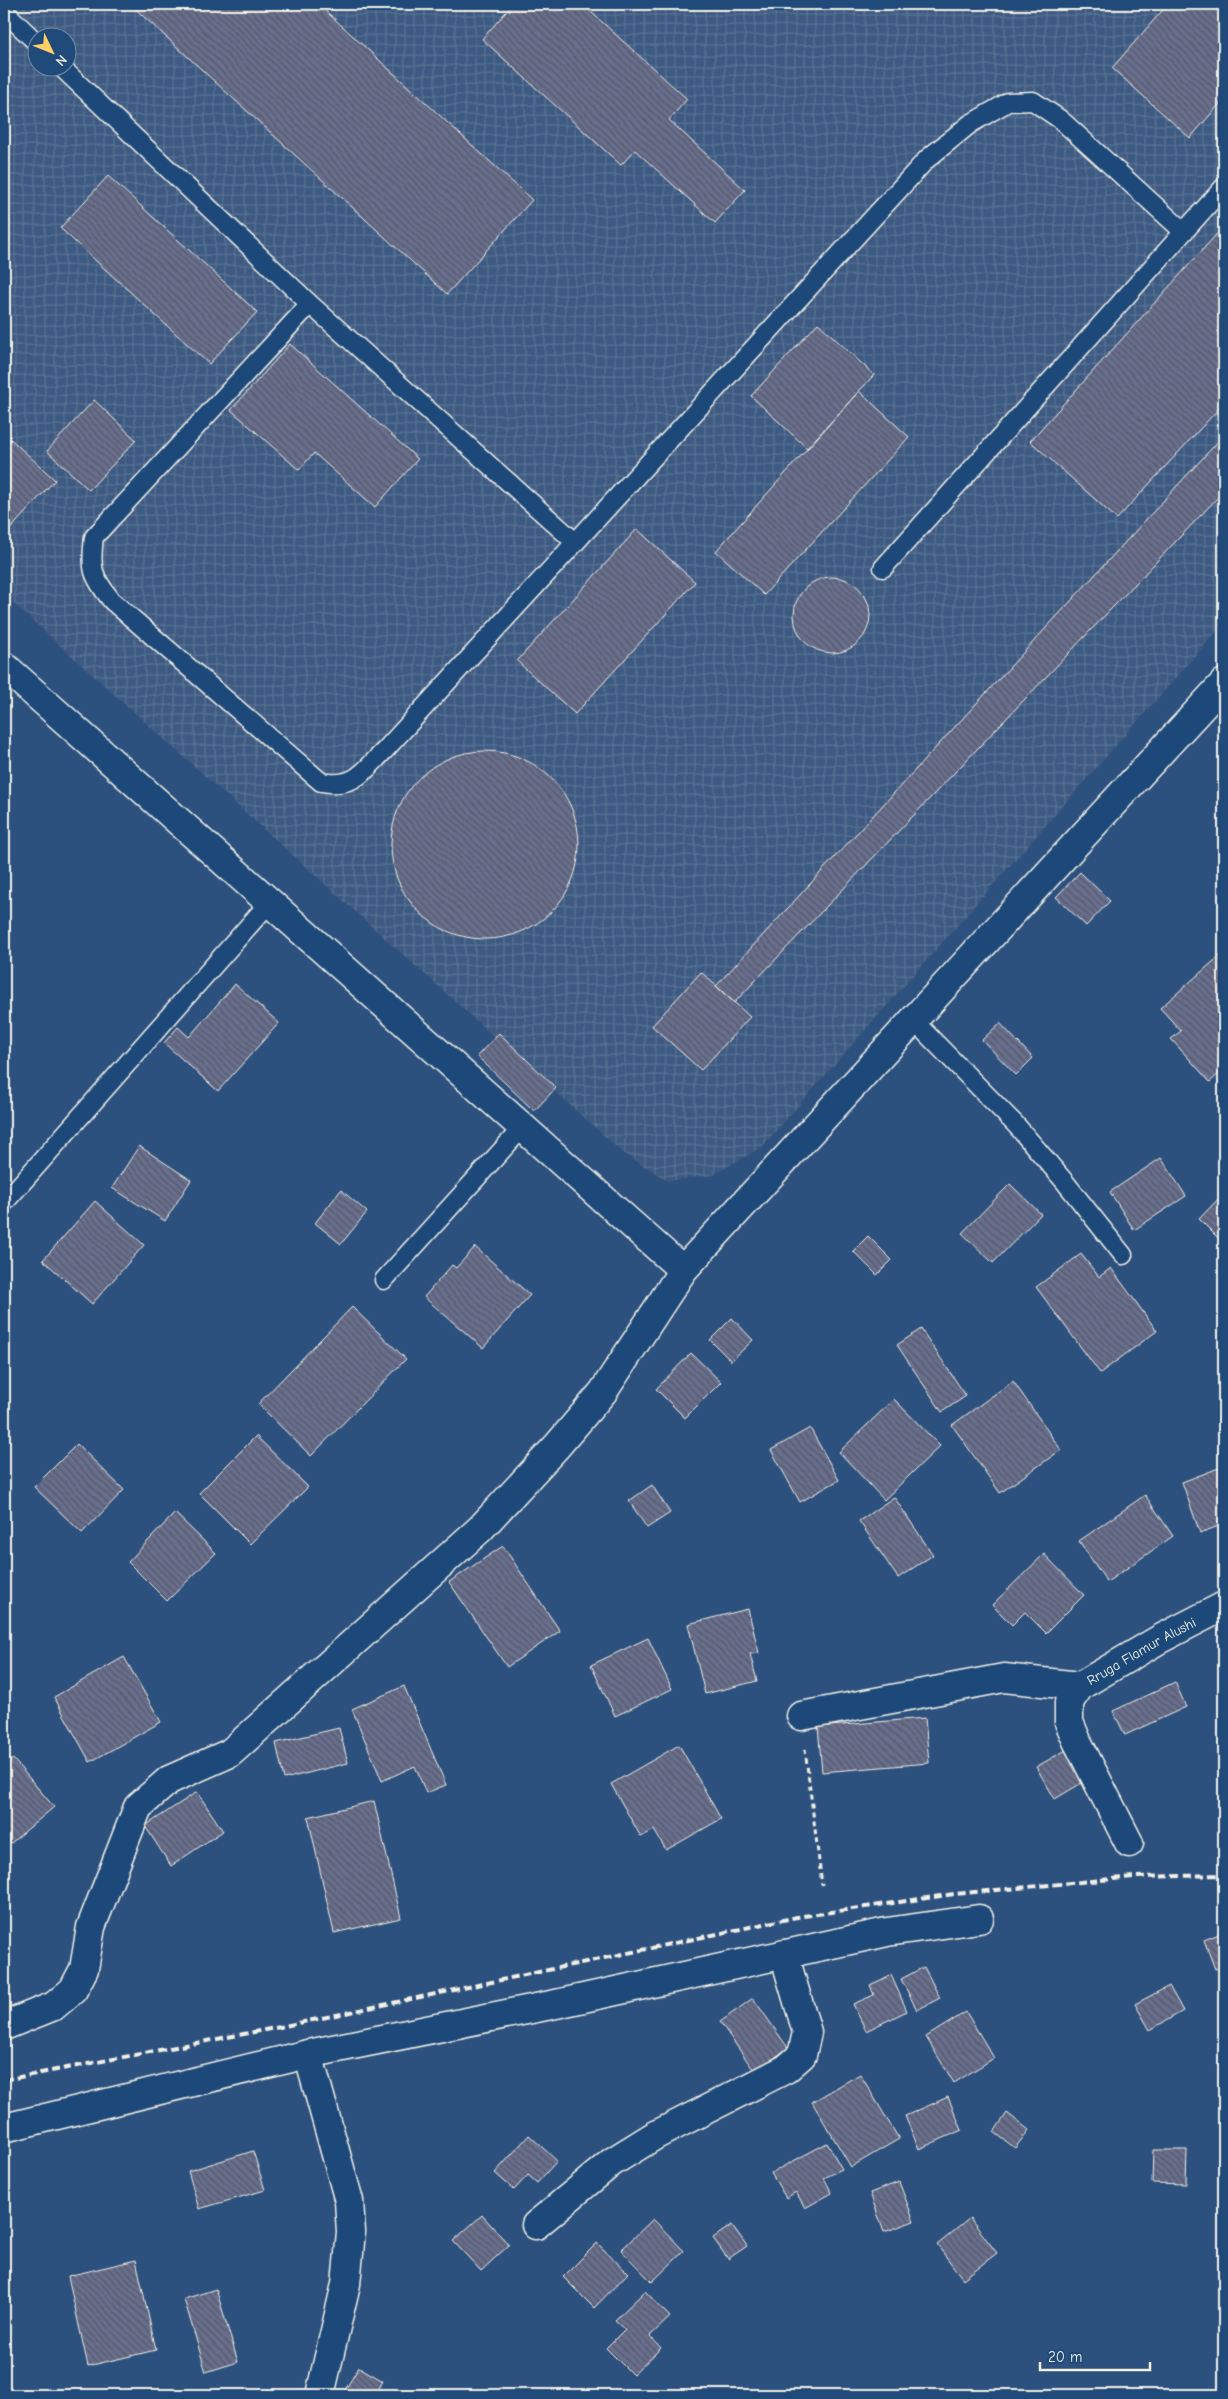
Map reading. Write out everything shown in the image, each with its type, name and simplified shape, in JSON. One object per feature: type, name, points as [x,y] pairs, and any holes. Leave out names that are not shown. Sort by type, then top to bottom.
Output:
[{"type":"street","points":[[4,666],[683,1270]]},
{"type":"street","points":[[10,2020],[54,2006],[72,1990],[84,1968],[91,1927],[138,1807],[169,1780],[230,1753],[480,1529],[557,1446],[603,1392],[683,1270],[913,1020],[1221,697]]},
{"type":"street","name":"Rruga Flamur Alushi","points":[[1129,1843],[1069,1722],[1069,1702],[1080,1686],[1160,1639],[1224,1606]]},
{"type":"street","points":[[801,1716],[1004,1678],[1080,1686]]},
{"type":"street","points":[[4,2128],[308,2054],[556,2004],[887,1932],[979,1919]]},
{"type":"street","points":[[536,2225],[612,2162],[646,2141],[786,2069],[802,2055],[807,2032],[784,1954]]},
{"type":"street","points":[[308,2054],[348,2201],[351,2232],[346,2284],[320,2395]]},
{"type":"lane","points":[[4,12],[28,35]]},
{"type":"lane","points":[[73,78],[310,304],[575,542]]},
{"type":"lane","points":[[310,304],[94,537],[91,559],[96,581],[112,601],[321,782],[339,785],[357,778],[384,750],[927,159],[970,124],[1008,102],[1033,101],[1061,120],[1184,232]]},
{"type":"lane","points":[[883,568],[1224,187]]},
{"type":"lane","points":[[4,1203],[269,903]]},
{"type":"lane","points":[[913,1020],[1017,1126],[1066,1182],[1123,1255]]},
{"type":"lane","points":[[384,1280],[522,1128]]},
{"type":"path","points":[[801,1716],[822,1885]]},
{"type":"shaded area","points":[[4,4],[1224,4],[1224,623],[762,1147],[713,1175],[668,1181],[622,1152],[4,595]]},
{"type":"building","points":[[130,4],[318,4],[532,200],[447,294]]},
{"type":"building","points":[[513,4],[582,4],[687,99],[669,120],[745,190],[715,223],[635,150],[621,165],[482,39]]},
{"type":"building","points":[[1168,4],[1224,4],[1224,99],[1190,138],[1112,68]]},
{"type":"building","points":[[108,176],[257,312],[209,364],[60,228]]},
{"type":"building","points":[[1224,226],[1224,403],[1117,519],[1030,441]]},
{"type":"building","points":[[818,323],[874,375],[807,448],[751,396]]},
{"type":"building","points":[[290,344],[418,459],[375,507],[314,453],[299,470],[231,410]]},
{"type":"building","points":[[859,391],[909,437],[764,595],[716,551]]},
{"type":"building","points":[[94,400],[136,440],[89,490],[47,451]]},
{"type":"building","points":[[4,433],[55,480],[4,536]]},
{"type":"building","points":[[1224,435],[1224,491],[734,1003],[716,986]]},
{"type":"building","points":[[637,529],[695,582],[575,714],[517,661]]},
{"type":"building","points":[[840,577],[853,583],[864,594],[870,607],[868,630],[853,647],[840,653],[824,653],[811,647],[796,630],[794,607],[800,594],[817,579]]},
{"type":"building","points":[[476,751],[494,751],[521,758],[552,778],[572,809],[579,836],[579,854],[572,881],[552,912],[521,932],[494,939],[476,939],[458,935],[441,928],[425,918],[412,905],[402,889],[395,872],[391,854],[391,836],[395,818],[402,801],[412,785],[425,772],[441,762],[458,755]]},
{"type":"building","points":[[1080,872],[1110,901],[1086,926],[1056,897]]},
{"type":"building","points":[[1222,954],[1224,957],[1224,1069],[1210,1082],[1171,1039],[1181,1031],[1160,1008]]},
{"type":"building","points":[[701,972],[750,1017],[701,1070],[652,1026]]},
{"type":"building","points":[[235,984],[279,1023],[218,1091],[164,1043],[178,1027],[189,1037]]},
{"type":"building","points":[[1000,1023],[1033,1058],[1016,1075],[982,1040]]},
{"type":"building","points":[[499,1033],[556,1088],[534,1111],[477,1056]]},
{"type":"building","points":[[139,1146],[191,1180],[165,1221],[112,1188]]},
{"type":"building","points":[[1161,1158],[1186,1196],[1134,1230],[1110,1192]]},
{"type":"building","points":[[1010,1184],[1041,1214],[993,1263],[962,1233]]},
{"type":"building","points":[[341,1190],[367,1212],[341,1244],[315,1223]]},
{"type":"building","points":[[1224,1193],[1224,1244],[1199,1219]]},
{"type":"building","points":[[95,1201],[144,1245],[92,1304],[43,1260]]},
{"type":"building","points":[[868,1236],[892,1260],[877,1275],[853,1251]]},
{"type":"building","points":[[475,1247],[530,1295],[483,1348],[424,1297],[452,1265],[456,1268]]},
{"type":"building","points":[[1081,1254],[1099,1277],[1111,1268],[1157,1331],[1100,1373],[1036,1287]]},
{"type":"building","points":[[352,1307],[406,1359],[311,1456],[258,1404]]},
{"type":"building","points":[[732,1318],[753,1340],[731,1361],[710,1340]]},
{"type":"building","points":[[921,1329],[966,1396],[942,1412],[897,1345]]},
{"type":"building","points":[[691,1353],[721,1382],[685,1418],[656,1389]]},
{"type":"building","points":[[1013,1381],[1061,1450],[1000,1493],[952,1425]]},
{"type":"building","points":[[894,1399],[940,1446],[884,1500],[839,1452]]},
{"type":"building","points":[[810,1428],[839,1480],[800,1502],[771,1450]]},
{"type":"building","points":[[256,1436],[308,1487],[250,1544],[199,1493]]},
{"type":"building","points":[[77,1444],[124,1490],[82,1533],[34,1487]]},
{"type":"building","points":[[1224,1466],[1224,1524],[1200,1533],[1182,1482]]},
{"type":"building","points":[[652,1485],[670,1513],[647,1528],[629,1501]]},
{"type":"building","points":[[1145,1495],[1173,1536],[1107,1582],[1079,1541]]},
{"type":"building","points":[[894,1497],[933,1555],[898,1578],[859,1521]]},
{"type":"building","points":[[175,1513],[216,1553],[167,1601],[128,1562]]},
{"type":"building","points":[[503,1546],[560,1631],[507,1667],[449,1582]]},
{"type":"building","points":[[1044,1554],[1084,1595],[1046,1633],[1025,1612],[1012,1625],[992,1605]]},
{"type":"building","points":[[748,1609],[759,1653],[750,1654],[757,1681],[705,1694],[688,1624]]},
{"type":"building","points":[[648,1638],[672,1689],[615,1716],[591,1665]]},
{"type":"building","points":[[124,1657],[161,1722],[90,1762],[54,1697]]},
{"type":"building","points":[[1175,1682],[1186,1707],[1125,1735],[1113,1711]]},
{"type":"building","points":[[404,1686],[446,1785],[426,1793],[415,1766],[382,1781],[352,1709]]},
{"type":"building","points":[[925,1718],[929,1763],[822,1772],[818,1727]]},
{"type":"building","points":[[339,1728],[348,1763],[284,1779],[276,1743]]},
{"type":"building","points":[[679,1745],[721,1819],[666,1850],[654,1830],[641,1837],[611,1784]]},
{"type":"building","points":[[1066,1750],[1085,1781],[1055,1799],[1036,1767]]},
{"type":"building","points":[[13,1759],[54,1807],[11,1843],[4,1835],[4,1767]]},
{"type":"building","points":[[197,1792],[223,1831],[171,1866],[145,1826]]},
{"type":"building","points":[[374,1801],[401,1918],[334,1933],[308,1817]]},
{"type":"building","points":[[1224,1932],[1224,1966],[1215,1969],[1204,1940]]},
{"type":"building","points":[[924,1967],[940,1998],[917,2010],[901,1979]]},
{"type":"building","points":[[891,1975],[907,2011],[866,2031],[853,2004],[874,1995],[870,1985]]},
{"type":"building","points":[[1169,1986],[1183,2011],[1150,2030],[1135,2004]]},
{"type":"building","points":[[753,1998],[788,2048],[755,2072],[720,2022]]},
{"type":"building","points":[[966,2012],[994,2058],[954,2083],[926,2037]]},
{"type":"building","points":[[860,2074],[899,2139],[851,2167],[812,2102]]},
{"type":"building","points":[[948,2097],[962,2130],[919,2149],[905,2116]]},
{"type":"building","points":[[1007,2113],[1029,2130],[1015,2148],[994,2132]]},
{"type":"building","points":[[529,2135],[557,2161],[537,2183],[528,2175],[514,2190],[495,2173]]},
{"type":"building","points":[[827,2143],[842,2169],[824,2178],[832,2193],[805,2208],[796,2192],[786,2198],[771,2173]]},
{"type":"building","points":[[1153,2150],[1187,2150],[1186,2184],[1152,2183]]},
{"type":"building","points":[[253,2151],[265,2190],[199,2209],[188,2171]]},
{"type":"building","points":[[899,2182],[914,2221],[884,2232],[870,2193]]},
{"type":"building","points":[[482,2215],[509,2245],[481,2271],[453,2241]]},
{"type":"building","points":[[970,2218],[997,2253],[963,2279],[937,2245]]},
{"type":"building","points":[[653,2219],[684,2251],[652,2282],[621,2250]]},
{"type":"building","points":[[732,2225],[747,2246],[728,2259],[713,2238]]},
{"type":"building","points":[[597,2243],[628,2273],[594,2308],[563,2277]]},
{"type":"building","points":[[136,2260],[156,2350],[88,2366],[68,2276]]},
{"type":"building","points":[[216,2289],[238,2362],[206,2372],[184,2299]]},
{"type":"building","points":[[645,2291],[670,2317],[650,2336],[661,2348],[633,2375],[606,2348],[625,2329],[615,2320]]},
{"type":"building","points":[[359,2367],[383,2381],[375,2395],[342,2395]]},
{"type":"railway","points":[[4,2080],[280,2027],[797,1917],[954,1894],[1134,1877],[1224,1875]]}]
